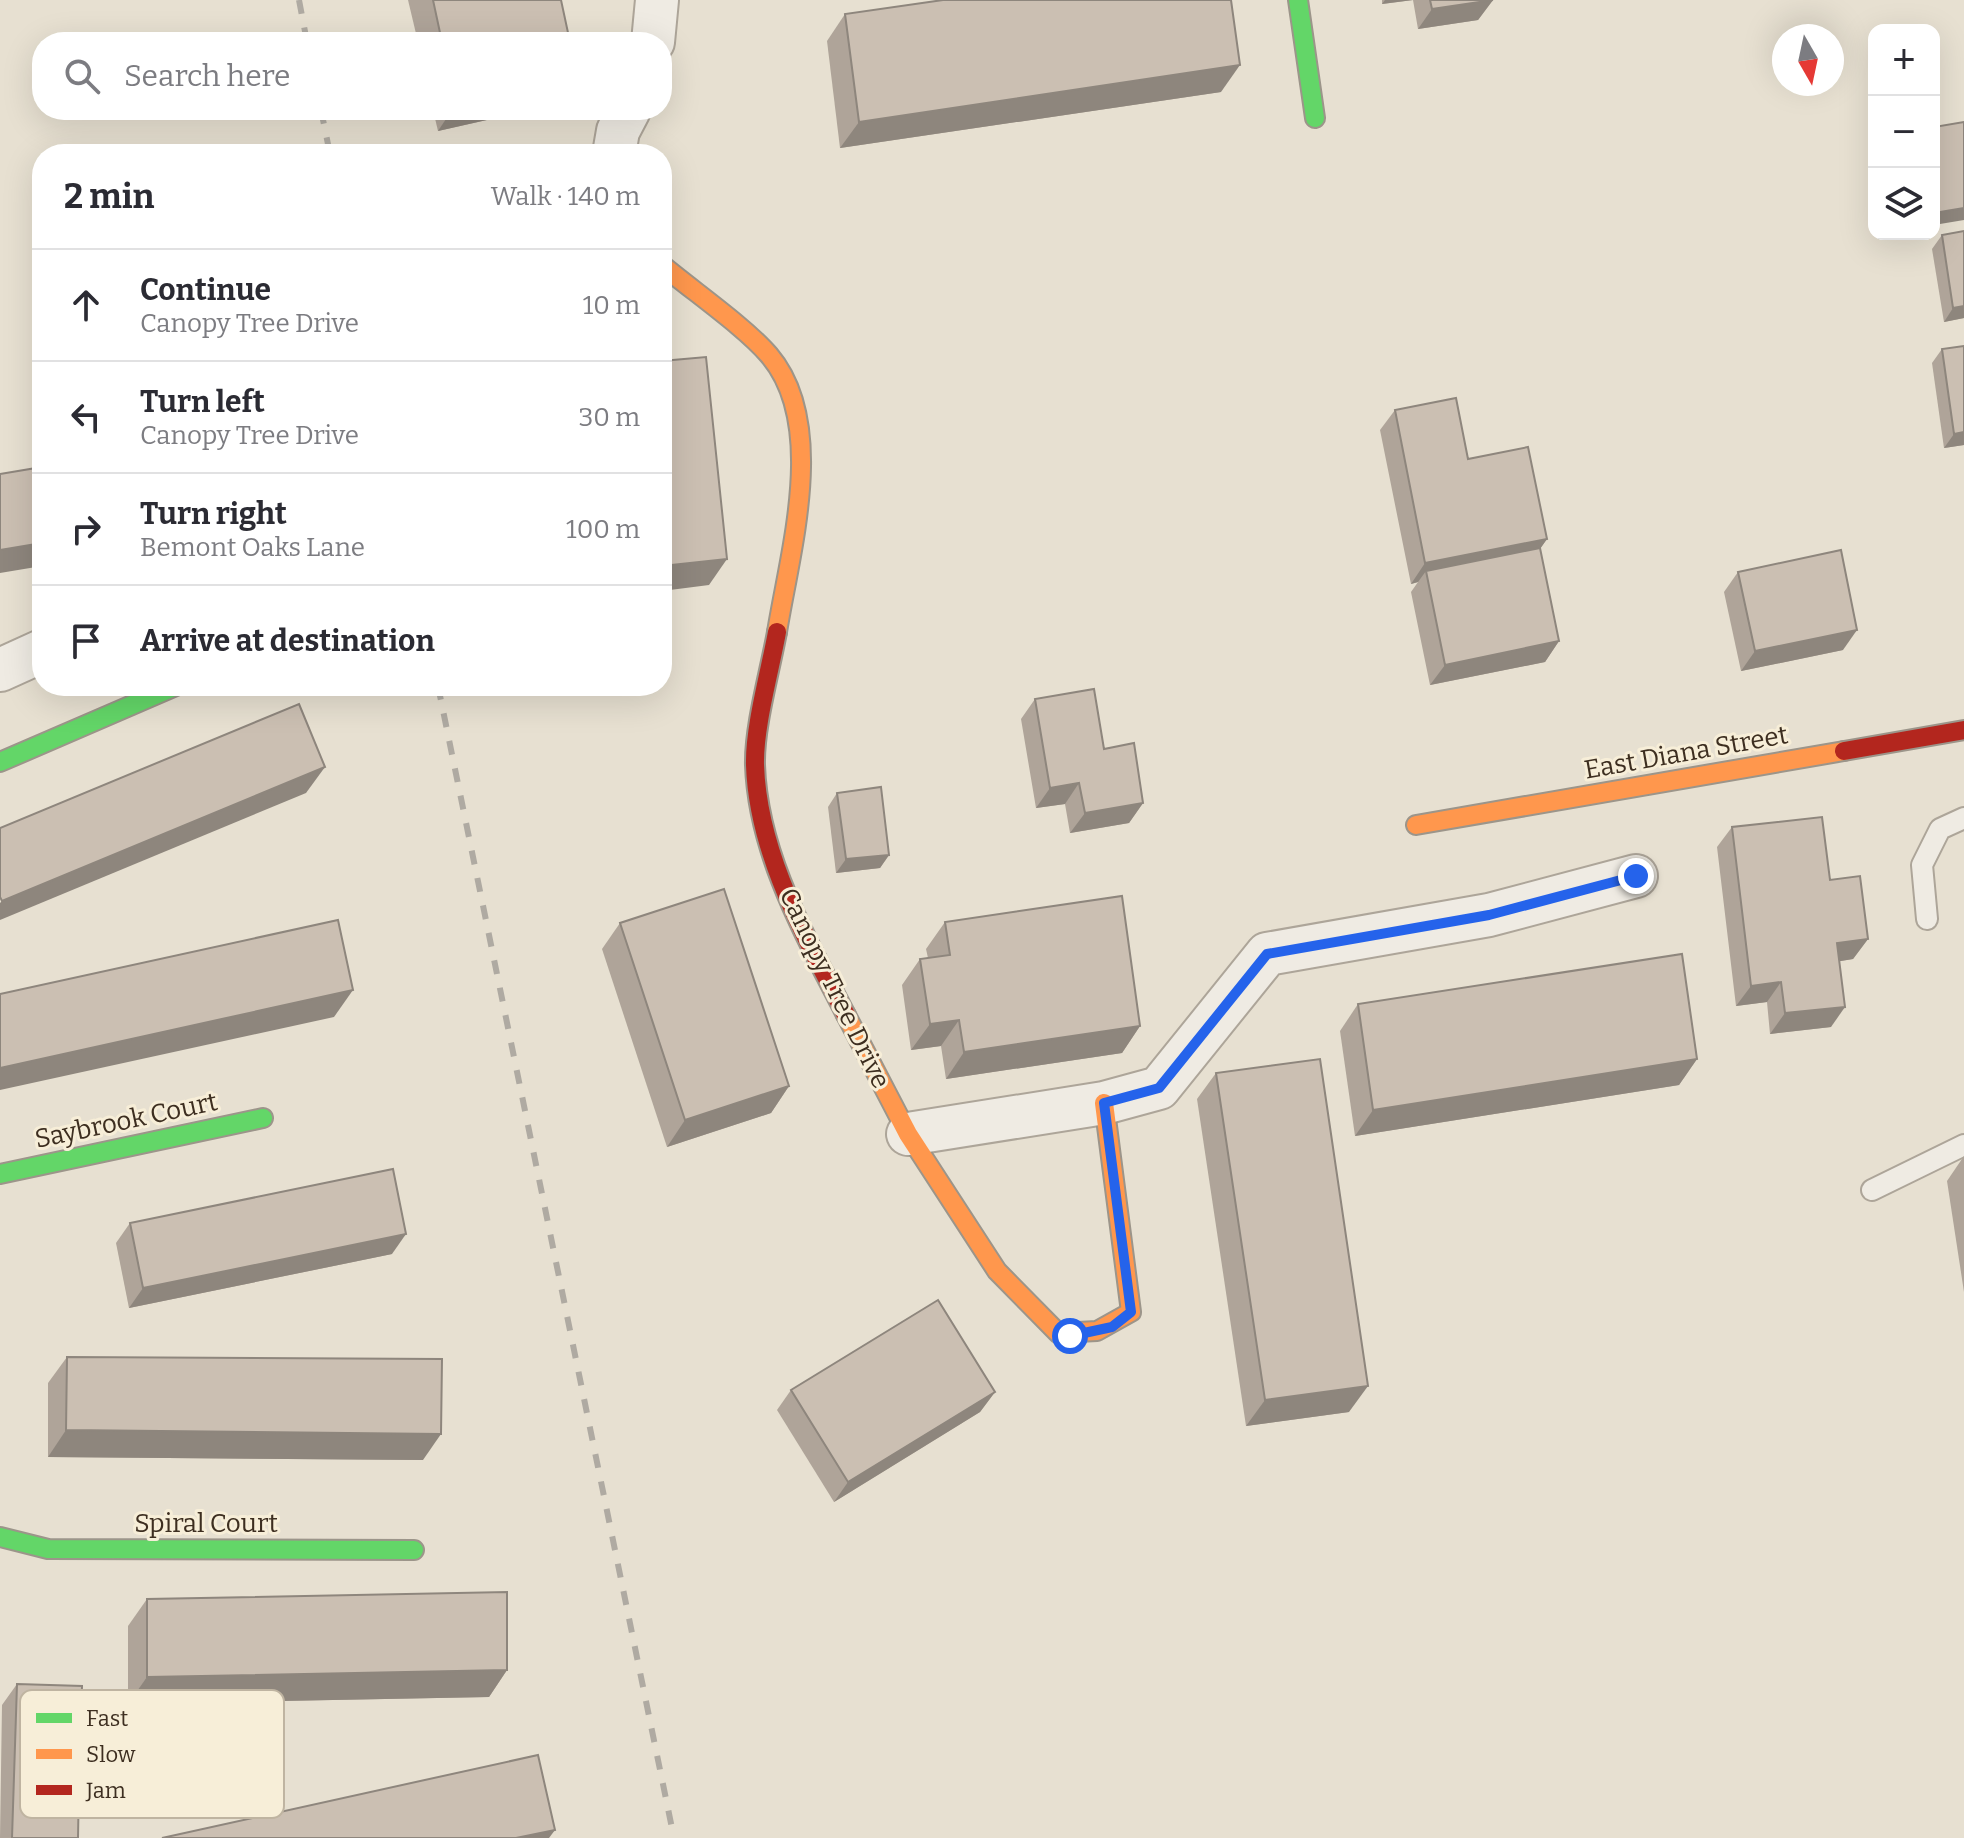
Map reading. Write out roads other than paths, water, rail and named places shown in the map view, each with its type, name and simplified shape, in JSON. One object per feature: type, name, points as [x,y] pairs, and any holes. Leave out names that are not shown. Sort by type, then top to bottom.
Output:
[{"type":"street","points":[[654,32],[657,0]]},
{"type":"street","points":[[1298,0],[1315,118]]},
{"type":"street","points":[[616,144],[624,120]]},
{"type":"street","name":"Canopy Tree Drive","points":[[672,273],[770,356],[799,412],[802,480],[755,762],[760,814],[792,911],[908,1134],[997,1271],[1058,1333],[1083,1334],[1112,1327],[1131,1312],[1104,1103]]},
{"type":"street","points":[[0,670],[32,656]]},
{"type":"street","points":[[0,762],[153,696]]},
{"type":"street","name":"East Diana Street","points":[[1416,825],[1964,730]]},
{"type":"street","points":[[908,1134],[1104,1103],[1159,1088],[1267,954],[1489,915],[1636,876]]},
{"type":"street","name":"Saybrook Court","points":[[0,1174],[263,1118]]},
{"type":"street","name":"Spiral Court","points":[[0,1537],[48,1549],[414,1550]]},
{"type":"lane","points":[[1927,919],[1922,865],[1940,829],[1964,818]]},
{"type":"lane","points":[[1872,1190],[1964,1145]]},
{"type":"railway","points":[[299,0],[305,32]]},
{"type":"railway","points":[[323,120],[328,144]]},
{"type":"railway","points":[[440,696],[674,1838]]}]
